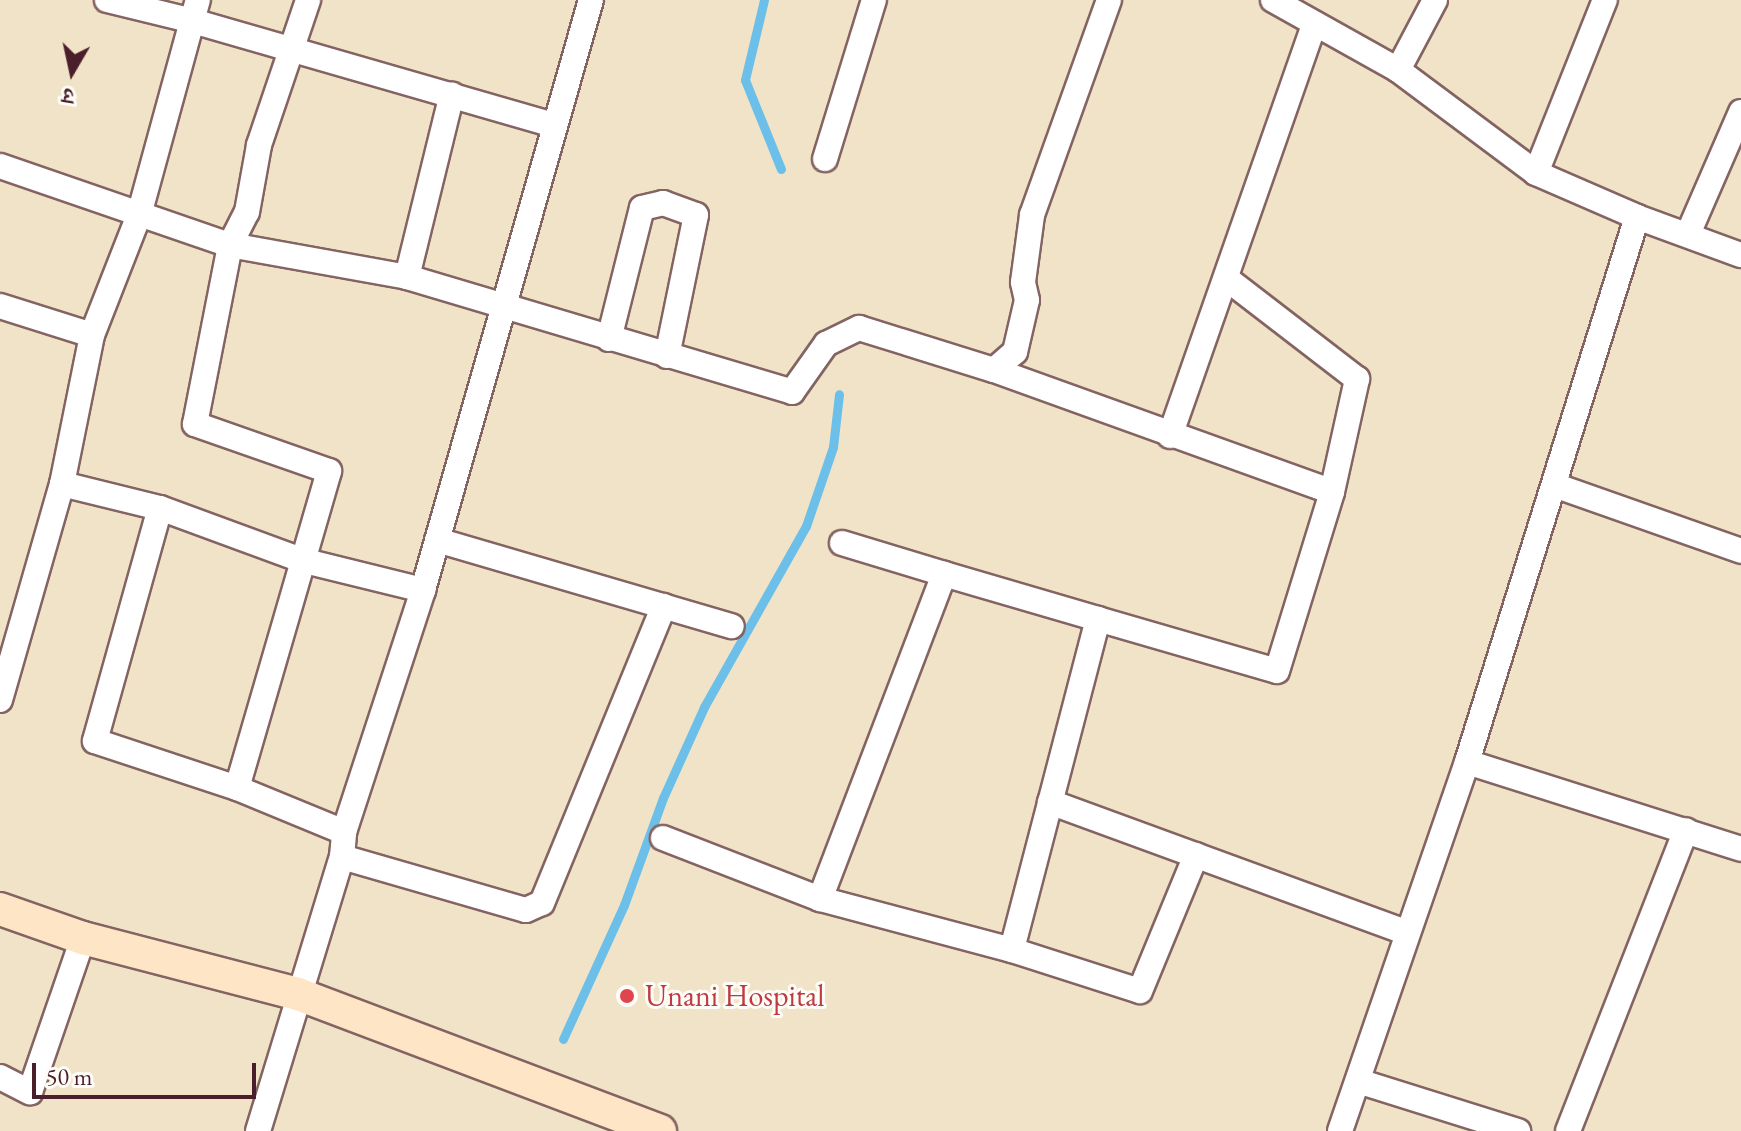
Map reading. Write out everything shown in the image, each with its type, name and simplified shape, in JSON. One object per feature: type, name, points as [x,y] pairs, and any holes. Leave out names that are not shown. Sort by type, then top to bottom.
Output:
[{"type":"main road","points":[[0,909],[83,938],[298,994],[660,1131]]},
{"type":"street","points":[[107,0],[196,10],[289,49],[553,125]]},
{"type":"street","points":[[237,788],[329,471],[195,424],[230,245],[247,212],[259,145],[308,0]]},
{"type":"street","points":[[258,1131],[342,857],[344,832],[423,590],[591,0]]},
{"type":"street","points":[[825,159],[874,0]]},
{"type":"street","points":[[994,370],[1015,352],[1027,300],[1023,282],[1032,215],[1109,0]]},
{"type":"street","points":[[1273,0],[1398,70],[1536,173],[1637,217],[1741,255]]},
{"type":"street","points":[[1398,70],[1435,0]]},
{"type":"street","points":[[1536,173],[1605,0]]},
{"type":"street","points":[[0,700],[62,484],[92,335],[139,215],[196,10]]},
{"type":"street","points":[[1170,436],[1314,25]]},
{"type":"street","points":[[407,277],[452,94]]},
{"type":"street","points":[[1688,234],[1741,112]]},
{"type":"street","points":[[0,166],[230,245],[407,277],[792,392],[826,344],[859,328],[994,370],[1332,492]]},
{"type":"street","points":[[609,339],[642,208],[663,203],[696,215],[667,356]]},
{"type":"street","points":[[1340,1131],[1467,762],[1637,217]]},
{"type":"street","points":[[842,543],[1277,671],[1332,492],[1357,379],[1226,278]]},
{"type":"street","points":[[0,306],[92,335]]},
{"type":"street","points":[[62,484],[160,508],[301,560],[423,590]]},
{"type":"street","points":[[1554,485],[1741,551]]},
{"type":"street","points":[[160,508],[95,741],[237,788],[344,832]]},
{"type":"street","points":[[437,540],[732,626]]},
{"type":"street","points":[[820,899],[944,574]]},
{"type":"street","points":[[342,857],[526,910],[542,903],[664,606]]},
{"type":"street","points":[[1012,950],[1098,619]]},
{"type":"street","points":[[1467,762],[1741,849]]},
{"type":"street","points":[[1050,802],[1406,932]]},
{"type":"street","points":[[1568,1131],[1686,830]]},
{"type":"street","points":[[663,838],[820,899],[1012,950],[1140,991],[1196,855]]},
{"type":"street","points":[[0,1077],[30,1092],[83,938]]},
{"type":"street","points":[[1358,1081],[1518,1131]]},
{"type":"waterway","points":[[764,0],[745,80],[781,169]]},
{"type":"waterway","points":[[563,1039],[624,905],[663,798],[704,707],[806,526],[833,447],[839,394]]},
{"type":"place","name":"Unani Hospital","points":[[627,996]]}]
